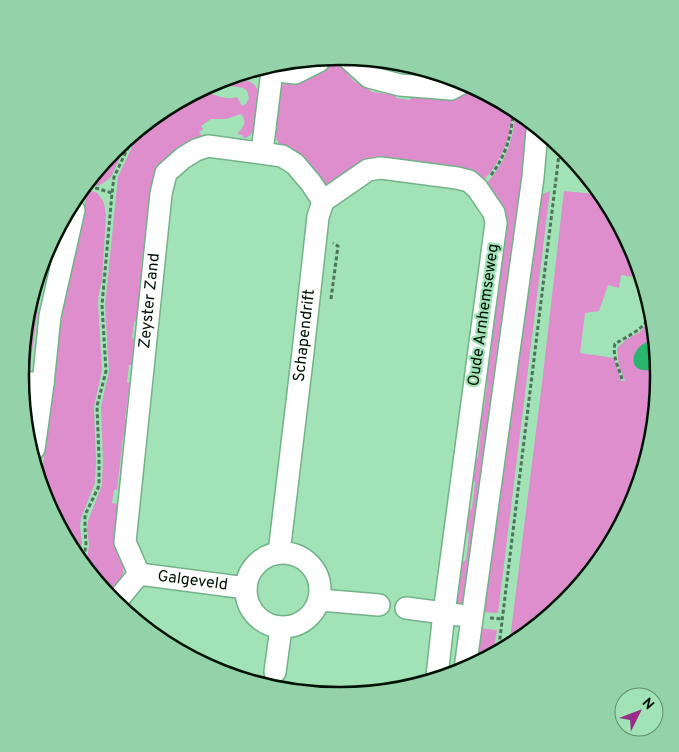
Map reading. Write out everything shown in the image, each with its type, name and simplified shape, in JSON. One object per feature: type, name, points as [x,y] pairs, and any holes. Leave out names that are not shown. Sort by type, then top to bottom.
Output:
[{"type":"street","points":[[357,66],[369,77],[400,85],[451,89],[454,87]]},
{"type":"street","points":[[279,71],[295,73],[305,67]]},
{"type":"street","points":[[271,73],[262,152],[282,156],[296,164],[324,201],[368,170],[381,168],[457,178],[469,181],[477,188]]},
{"type":"street","name":"Oude Arnhemseweg","points":[[466,660],[533,177],[537,136]]},
{"type":"street","name":"Zeyster Zand","points":[[139,574],[124,542],[161,194],[166,173],[183,158],[196,150],[208,146],[262,152]]},
{"type":"street","name":"Oude Arnhemseweg","points":[[438,670],[496,224],[494,213],[477,188]]},
{"type":"street","name":"Schapendrift","points":[[279,553],[318,217],[324,201]]},
{"type":"street","points":[[35,439],[50,316],[72,217]]},
{"type":"street","points":[[29,383],[43,384]]},
{"type":"street","points":[[279,553],[292,553],[303,558],[312,566],[320,582],[320,600],[315,612],[305,621],[294,627],[281,628],[269,625],[259,619],[251,610],[247,599],[246,588],[249,575],[256,564],[267,556],[279,553]]},
{"type":"street","points":[[120,596],[139,574]]},
{"type":"street","name":"Galgeveld","points":[[139,574],[246,588]]},
{"type":"street","points":[[320,600],[379,605]]},
{"type":"street","points":[[406,608],[472,616]]},
{"type":"street","points":[[275,672],[281,628]]},
{"type":"path","points":[[477,188],[492,174],[503,156],[510,139],[513,119]]},
{"type":"path","points":[[85,554],[86,515],[99,482],[97,406],[106,371],[102,305],[112,193],[114,177],[127,149]]},
{"type":"path","points":[[499,642],[559,156]]},
{"type":"path","points":[[93,187],[112,193]]},
{"type":"path","points":[[622,379],[616,358],[615,344],[641,328],[645,322]]},
{"type":"shaded area","points":[[339,65],[354,81],[372,92],[396,95],[396,98],[410,100],[411,97],[438,100],[461,90],[477,97],[512,118],[511,124],[503,152],[481,183],[454,167],[428,163],[425,166],[326,187],[279,144],[274,132],[280,88],[286,81],[321,66]]},
{"type":"shaded area","points":[[246,80],[253,84],[258,91],[253,131],[244,138],[242,135],[237,134],[243,127],[244,122],[241,114],[226,119],[211,119],[201,126],[203,129],[199,132],[204,139],[190,143],[146,251],[143,251],[141,268],[143,269],[137,322],[134,322],[132,338],[135,339],[132,365],[129,365],[127,382],[130,383],[125,419],[127,422],[126,435],[123,437],[117,490],[114,490],[112,503],[118,504],[115,537],[125,555],[121,588],[117,592],[87,558],[89,544],[87,530],[88,521],[102,485],[101,407],[109,371],[105,306],[118,177],[134,143],[150,129],[184,107],[210,94],[224,98],[237,97],[242,106],[246,104],[249,98],[247,91],[243,88],[230,86]]},
{"type":"shaded area","points":[[515,120],[532,131],[466,606],[459,606],[457,601],[461,563],[466,560],[469,511],[472,508],[475,482],[473,480],[481,431],[479,428],[481,410],[484,408],[487,362],[490,359],[493,333],[491,331],[493,310],[496,308],[499,282],[497,279],[506,231],[484,186],[497,171],[506,154]]},
{"type":"shaded area","points":[[121,155],[111,177],[98,186],[95,185]]},
{"type":"shaded area","points":[[91,190],[97,193],[101,198],[106,215],[102,280],[98,303],[102,370],[94,407],[95,483],[81,518],[81,549],[52,495],[43,468],[61,322],[87,196]]},
{"type":"shaded area","points":[[550,191],[498,613],[480,612],[539,196]]},
{"type":"shaded area","points":[[564,191],[591,194],[609,221],[627,257],[634,277],[621,275],[619,288],[608,285],[599,311],[585,313],[580,353],[614,358],[621,381],[625,381],[619,366],[617,348],[627,339],[640,332],[646,325],[650,356],[648,417],[640,456],[627,495],[598,549],[559,596],[529,623],[511,635]]},
{"type":"shaded area","points":[[41,290],[29,373],[31,335]]},
{"type":"shaded area","points":[[649,342],[649,370],[637,368],[634,364],[635,354],[642,345]]},
{"type":"shaded area","points":[[478,628],[497,630],[495,645],[475,656]]}]
